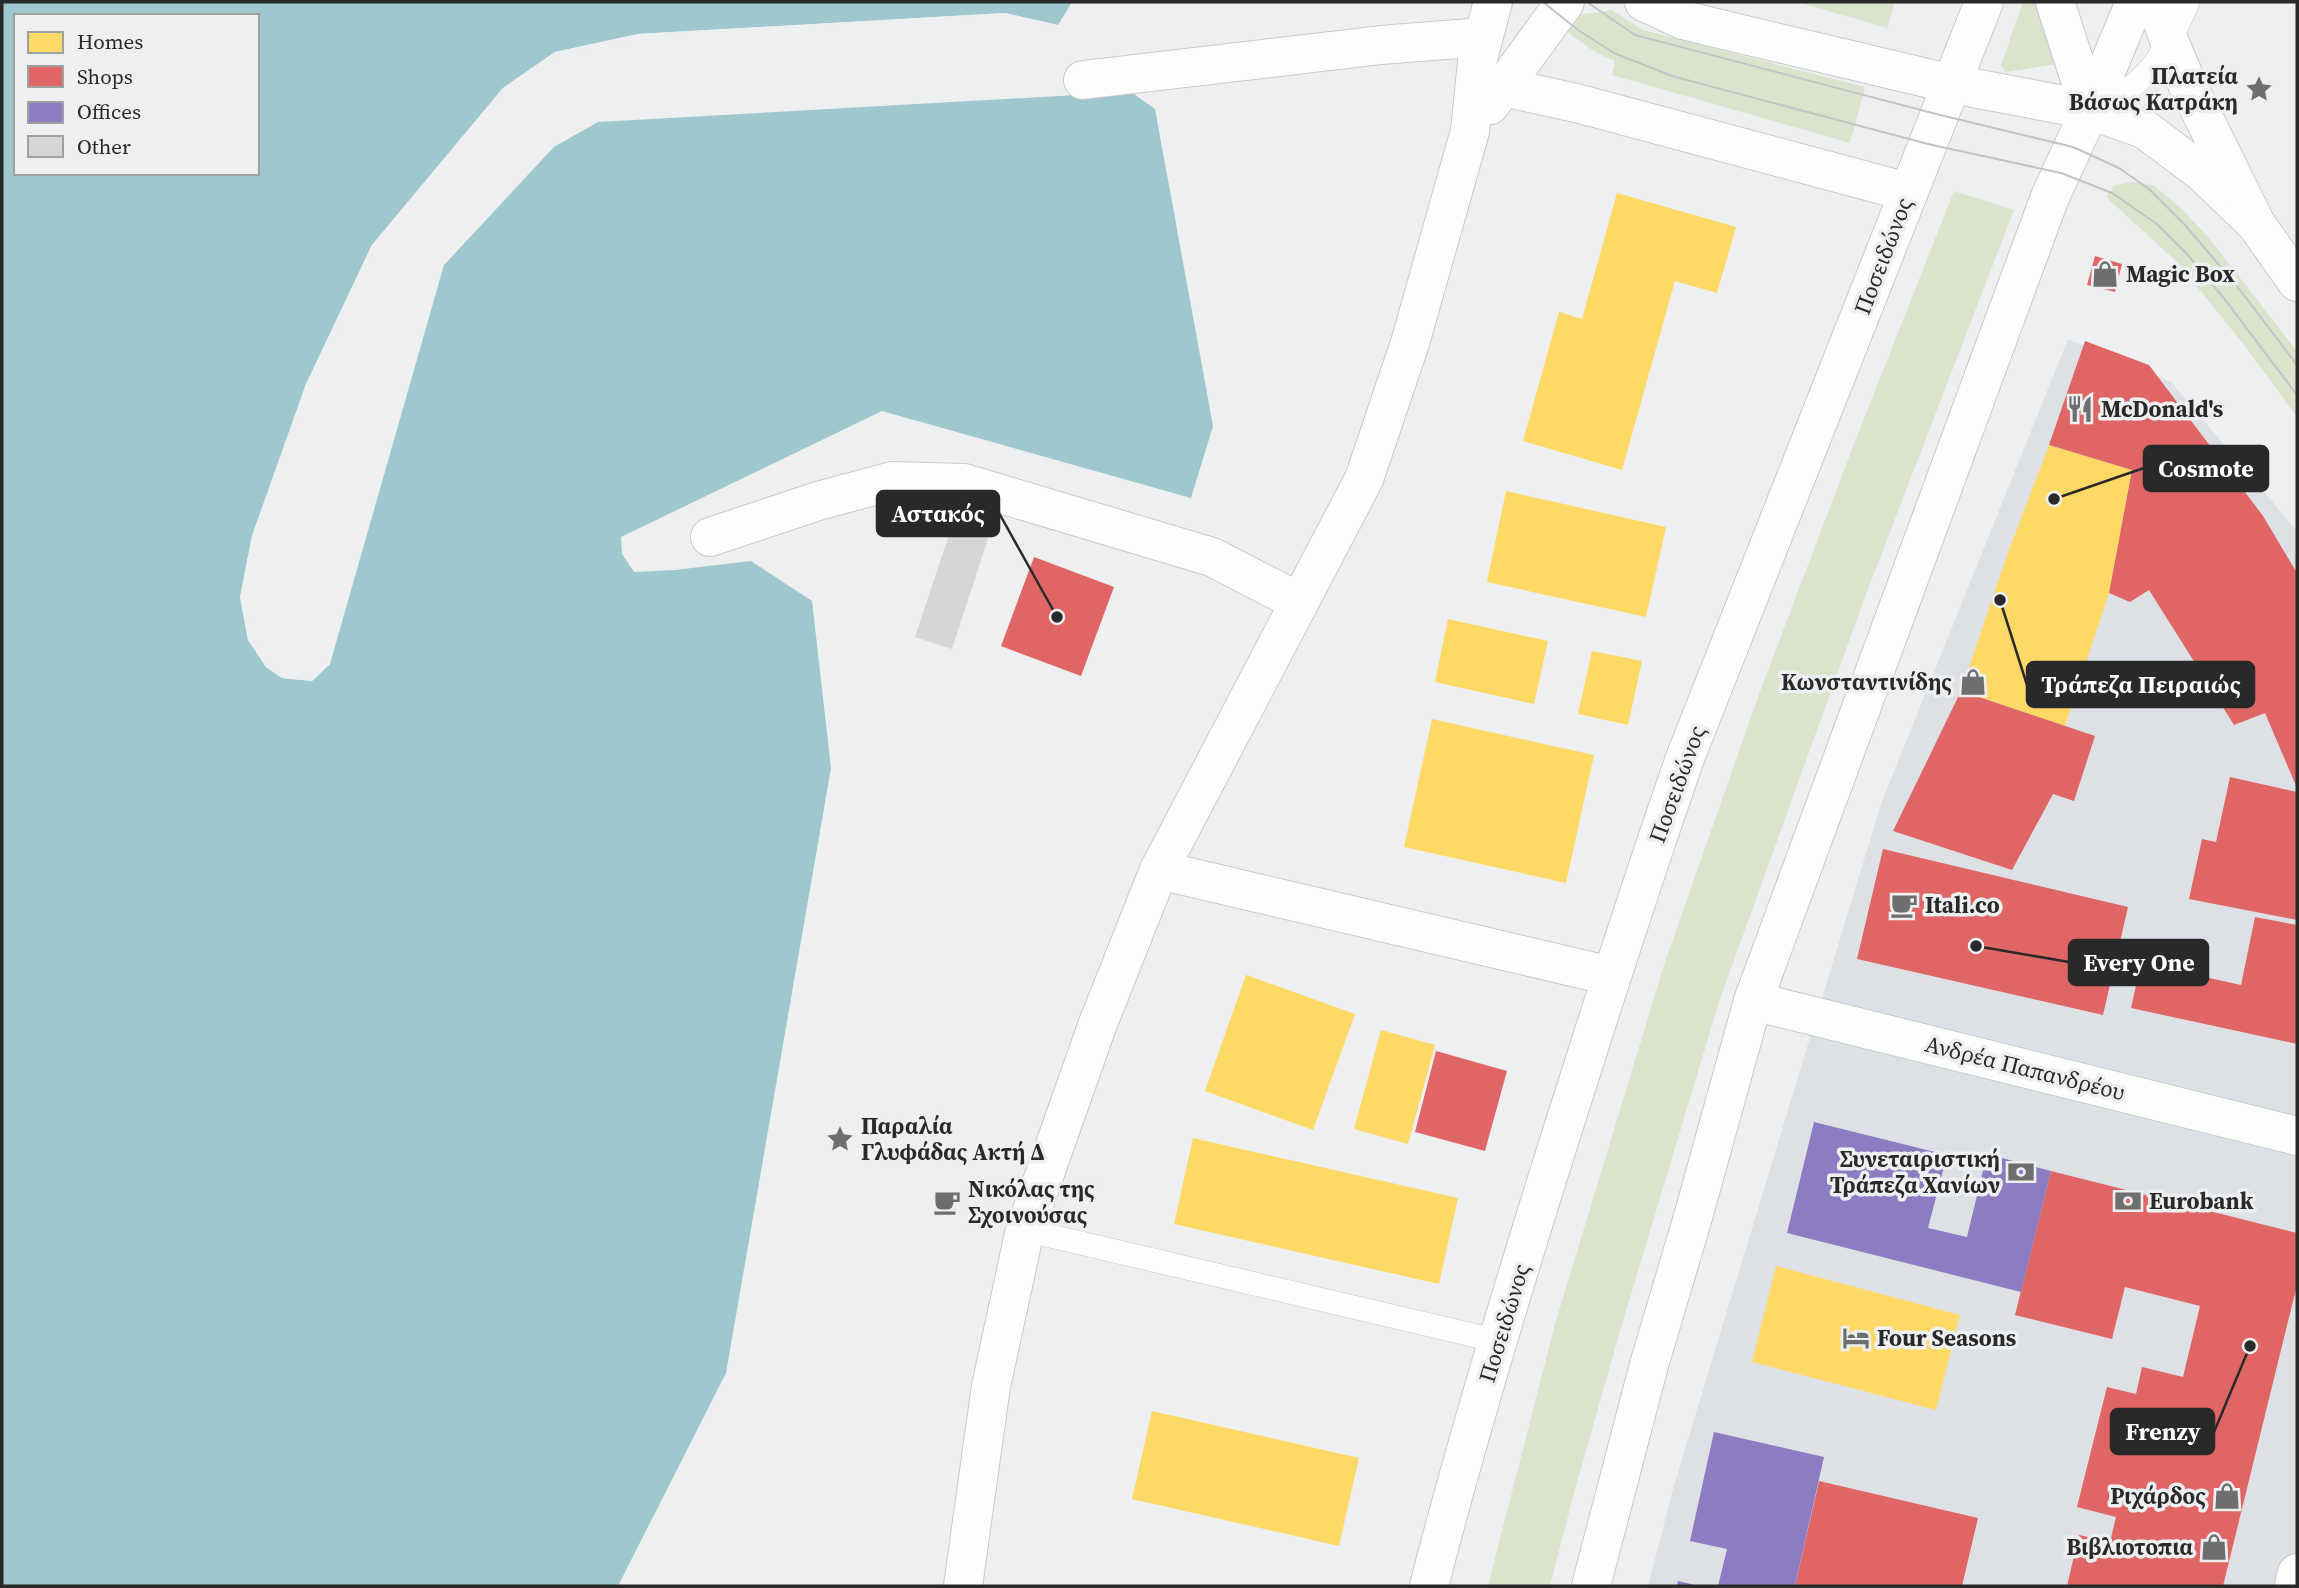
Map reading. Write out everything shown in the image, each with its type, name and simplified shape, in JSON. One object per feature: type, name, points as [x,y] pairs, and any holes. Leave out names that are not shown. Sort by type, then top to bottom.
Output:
[{"type":"main road","points":[[1470,131],[1565,2]]},
{"type":"main road","points":[[1644,2],[1696,23],[1952,84],[2090,110],[2144,129],[2203,173],[2256,224]]},
{"type":"main road","name":"Ποσειδώνος","points":[[1429,1586],[1498,1341],[1648,861],[1687,753],[1984,2]]},
{"type":"main road","points":[[2056,2],[2090,110]]},
{"type":"main road","points":[[1591,1586],[1649,1365],[1753,1001],[2050,197],[2135,2]]},
{"type":"main road","points":[[2156,2],[2170,43],[2256,224],[2297,282]]},
{"type":"main road","points":[[963,1586],[991,1386],[1025,1230],[1097,1026],[1159,870],[1364,479],[1410,343],[1470,131],[1477,62],[1488,19],[1381,45],[1083,80]]},
{"type":"main road","points":[[1504,86],[1908,192]]},
{"type":"main road","points":[[710,537],[818,501],[892,481],[964,483],[1212,557],[1299,602]]},
{"type":"main road","points":[[1159,870],[1611,976]]},
{"type":"main road","name":"Ανδρέα Παπανδρέου","points":[[1753,1001],[2297,1136]]},
{"type":"main road","points":[[2294,1586],[2297,1573]]},
{"type":"lane","points":[[2090,110],[2129,89],[2151,68],[2170,43],[2188,2]]},
{"type":"lane","points":[[1025,1230],[1498,1341]]},
{"type":"shaded area","points":[[2068,339],[2171,382],[2297,531],[2297,1586],[1648,1586],[1675,1482],[1881,804]]},
{"type":"green space","points":[[1797,2],[1895,2],[1887,28]]},
{"type":"green space","points":[[2023,2],[2044,2],[2064,63],[2006,72],[2001,65]]},
{"type":"green space","points":[[1612,10],[1643,30],[1865,87],[1850,143],[1612,75],[1615,61],[1595,52],[1563,29],[1577,15]]},
{"type":"green space","points":[[2130,182],[2153,185],[2182,209],[2209,238],[2297,351],[2297,417],[2248,350],[2178,263],[2106,197],[2114,186]]},
{"type":"green space","points":[[1954,191],[2014,210],[1865,597],[1719,1002],[1620,1331],[1550,1586],[1488,1586],[1555,1324],[1664,965],[1759,694]]},
{"type":"water","points":[[2,2],[1072,2],[1058,25],[1005,13],[638,34],[555,52],[503,88],[372,245],[306,384],[252,536],[240,597],[248,640],[266,667],[282,678],[312,681],[330,664],[444,265],[554,147],[598,122],[1131,92],[1155,109],[1213,426],[1191,498],[882,411],[621,537],[622,554],[634,572],[751,561],[812,601],[831,768],[726,1373],[618,1586],[2,1586]]},
{"type":"pier","points":[[1005,13],[1058,25],[1057,28],[1005,16],[638,38],[557,55],[506,91],[375,247],[309,386],[256,537],[244,597],[251,638],[269,664],[283,675],[311,677],[327,662],[330,664],[312,681],[282,678],[266,667],[248,640],[240,597],[252,536],[306,384],[372,245],[503,88],[555,52],[638,34]]},
{"type":"building: Homes","points":[[1617,193],[1736,227],[1717,293],[1675,281],[1622,470],[1523,441],[1559,312],[1582,319]]},
{"type":"building: Homes","points":[[2049,445],[2132,470],[2109,593],[2065,726],[1961,691],[2006,558]]},
{"type":"building: Homes","points":[[1506,491],[1666,527],[1646,617],[1487,582]]},
{"type":"building: Homes","points":[[1448,619],[1548,641],[1534,704],[1435,682]]},
{"type":"building: Homes","points":[[1592,651],[1642,661],[1628,725],[1578,714]]},
{"type":"building: Homes","points":[[1432,719],[1594,755],[1566,883],[1404,847]]},
{"type":"building: Homes","points":[[1246,975],[1355,1014],[1313,1130],[1205,1091]]},
{"type":"building: Homes","points":[[1381,1030],[1435,1045],[1408,1144],[1354,1129]]},
{"type":"building: Homes","points":[[1193,1138],[1458,1198],[1439,1284],[1174,1224]]},
{"type":"building: Homes","name":"Four Seasons","points":[[1776,1266],[1960,1315],[1936,1410],[1752,1362]]},
{"type":"building: Homes","points":[[1152,1411],[1359,1458],[1339,1546],[1132,1499]]},
{"type":"building: Shops","name":"Magic Box","points":[[2095,256],[2122,264],[2115,292],[2087,285]]},
{"type":"building: Shops","points":[[2085,341],[2149,365],[2263,516],[2297,573],[2297,788],[2265,713],[2234,725],[2149,590],[2130,602],[2109,593],[2132,470],[2049,445]]},
{"type":"building: Shops","points":[[1034,557],[1114,587],[1081,676],[1001,646]]},
{"type":"building: Shops","points":[[1961,691],[2095,736],[2074,801],[2053,794],[2012,870],[1893,831]]},
{"type":"building: Shops","points":[[2230,777],[2297,792],[2297,920],[2189,899],[2202,839],[2216,842]]},
{"type":"building: Shops","points":[[1883,849],[2128,907],[2103,1015],[1857,959]]},
{"type":"building: Shops","points":[[2255,917],[2297,925],[2297,1044],[2131,1008],[2141,963],[2241,985]]},
{"type":"building: Shops","points":[[1436,1051],[1507,1071],[1485,1151],[1415,1132]]},
{"type":"building: Shops","points":[[2051,1171],[2297,1233],[2297,1285],[2223,1586],[2067,1586],[2079,1535],[2110,1542],[2116,1517],[2077,1507],[2107,1387],[2136,1394],[2142,1367],[2183,1377],[2200,1306],[2125,1287],[2112,1339],[2015,1315]]},
{"type":"building: Shops","points":[[1819,1481],[1978,1518],[1962,1586],[1795,1586]]},
{"type":"building: Offices","points":[[1814,1122],[1947,1155],[1928,1228],[1967,1237],[1987,1154],[2051,1171],[2021,1292],[1787,1233]]},
{"type":"building: Offices","points":[[1714,1432],[1824,1457],[1795,1586],[1718,1586],[1727,1549],[1690,1541]]},
{"type":"building: Offices","points":[[1678,1581],[1695,1585],[1695,1586],[1677,1586]]},
{"type":"building: Other","points":[[957,511],[993,523],[952,649],[915,637]]},
{"type":"tram line","points":[[1543,2],[1578,30],[1614,53],[1672,76],[1928,144],[2061,173],[2112,193],[2157,224],[2187,254],[2297,395]]},
{"type":"tram line","points":[[1587,2],[1635,35],[2073,147],[2119,168],[2149,189],[2185,225],[2237,286],[2297,365]]},
{"type":"place","name":"Πλατεία Βάσως Κατράκη","points":[[2259,89]]},
{"type":"place","name":"Magic Box","points":[[2105,274]]},
{"type":"place","name":"McDonald's","points":[[2080,409]]},
{"type":"place","name":"Cosmote","points":[[2054,499]]},
{"type":"place","name":"Τράπεζα Πειραιώς","points":[[2000,600]]},
{"type":"place","name":"Αστακός","points":[[1057,617]]},
{"type":"place","name":"Κωνσταντινίδης","points":[[1973,682]]},
{"type":"place","name":"Itali.co","points":[[1904,905]]},
{"type":"place","name":"Every One","points":[[1976,946]]},
{"type":"place","name":"Παραλία Γλυφάδας Ακτή Δ","points":[[840,1139]]},
{"type":"place","name":"Συνεταιριστική Τράπεζα Χανίων","points":[[2021,1172]]},
{"type":"place","name":"Eurobank","points":[[2128,1201]]},
{"type":"place","name":"Νικόλας της Σχοινούσας","points":[[947,1202]]},
{"type":"place","name":"Four Seasons","points":[[1856,1338]]},
{"type":"place","name":"Frenzy","points":[[2250,1346]]},
{"type":"place","name":"Ριχάρδος","points":[[2227,1496]]},
{"type":"place","name":"Βιβλιοτοπια","points":[[2214,1547]]}]
